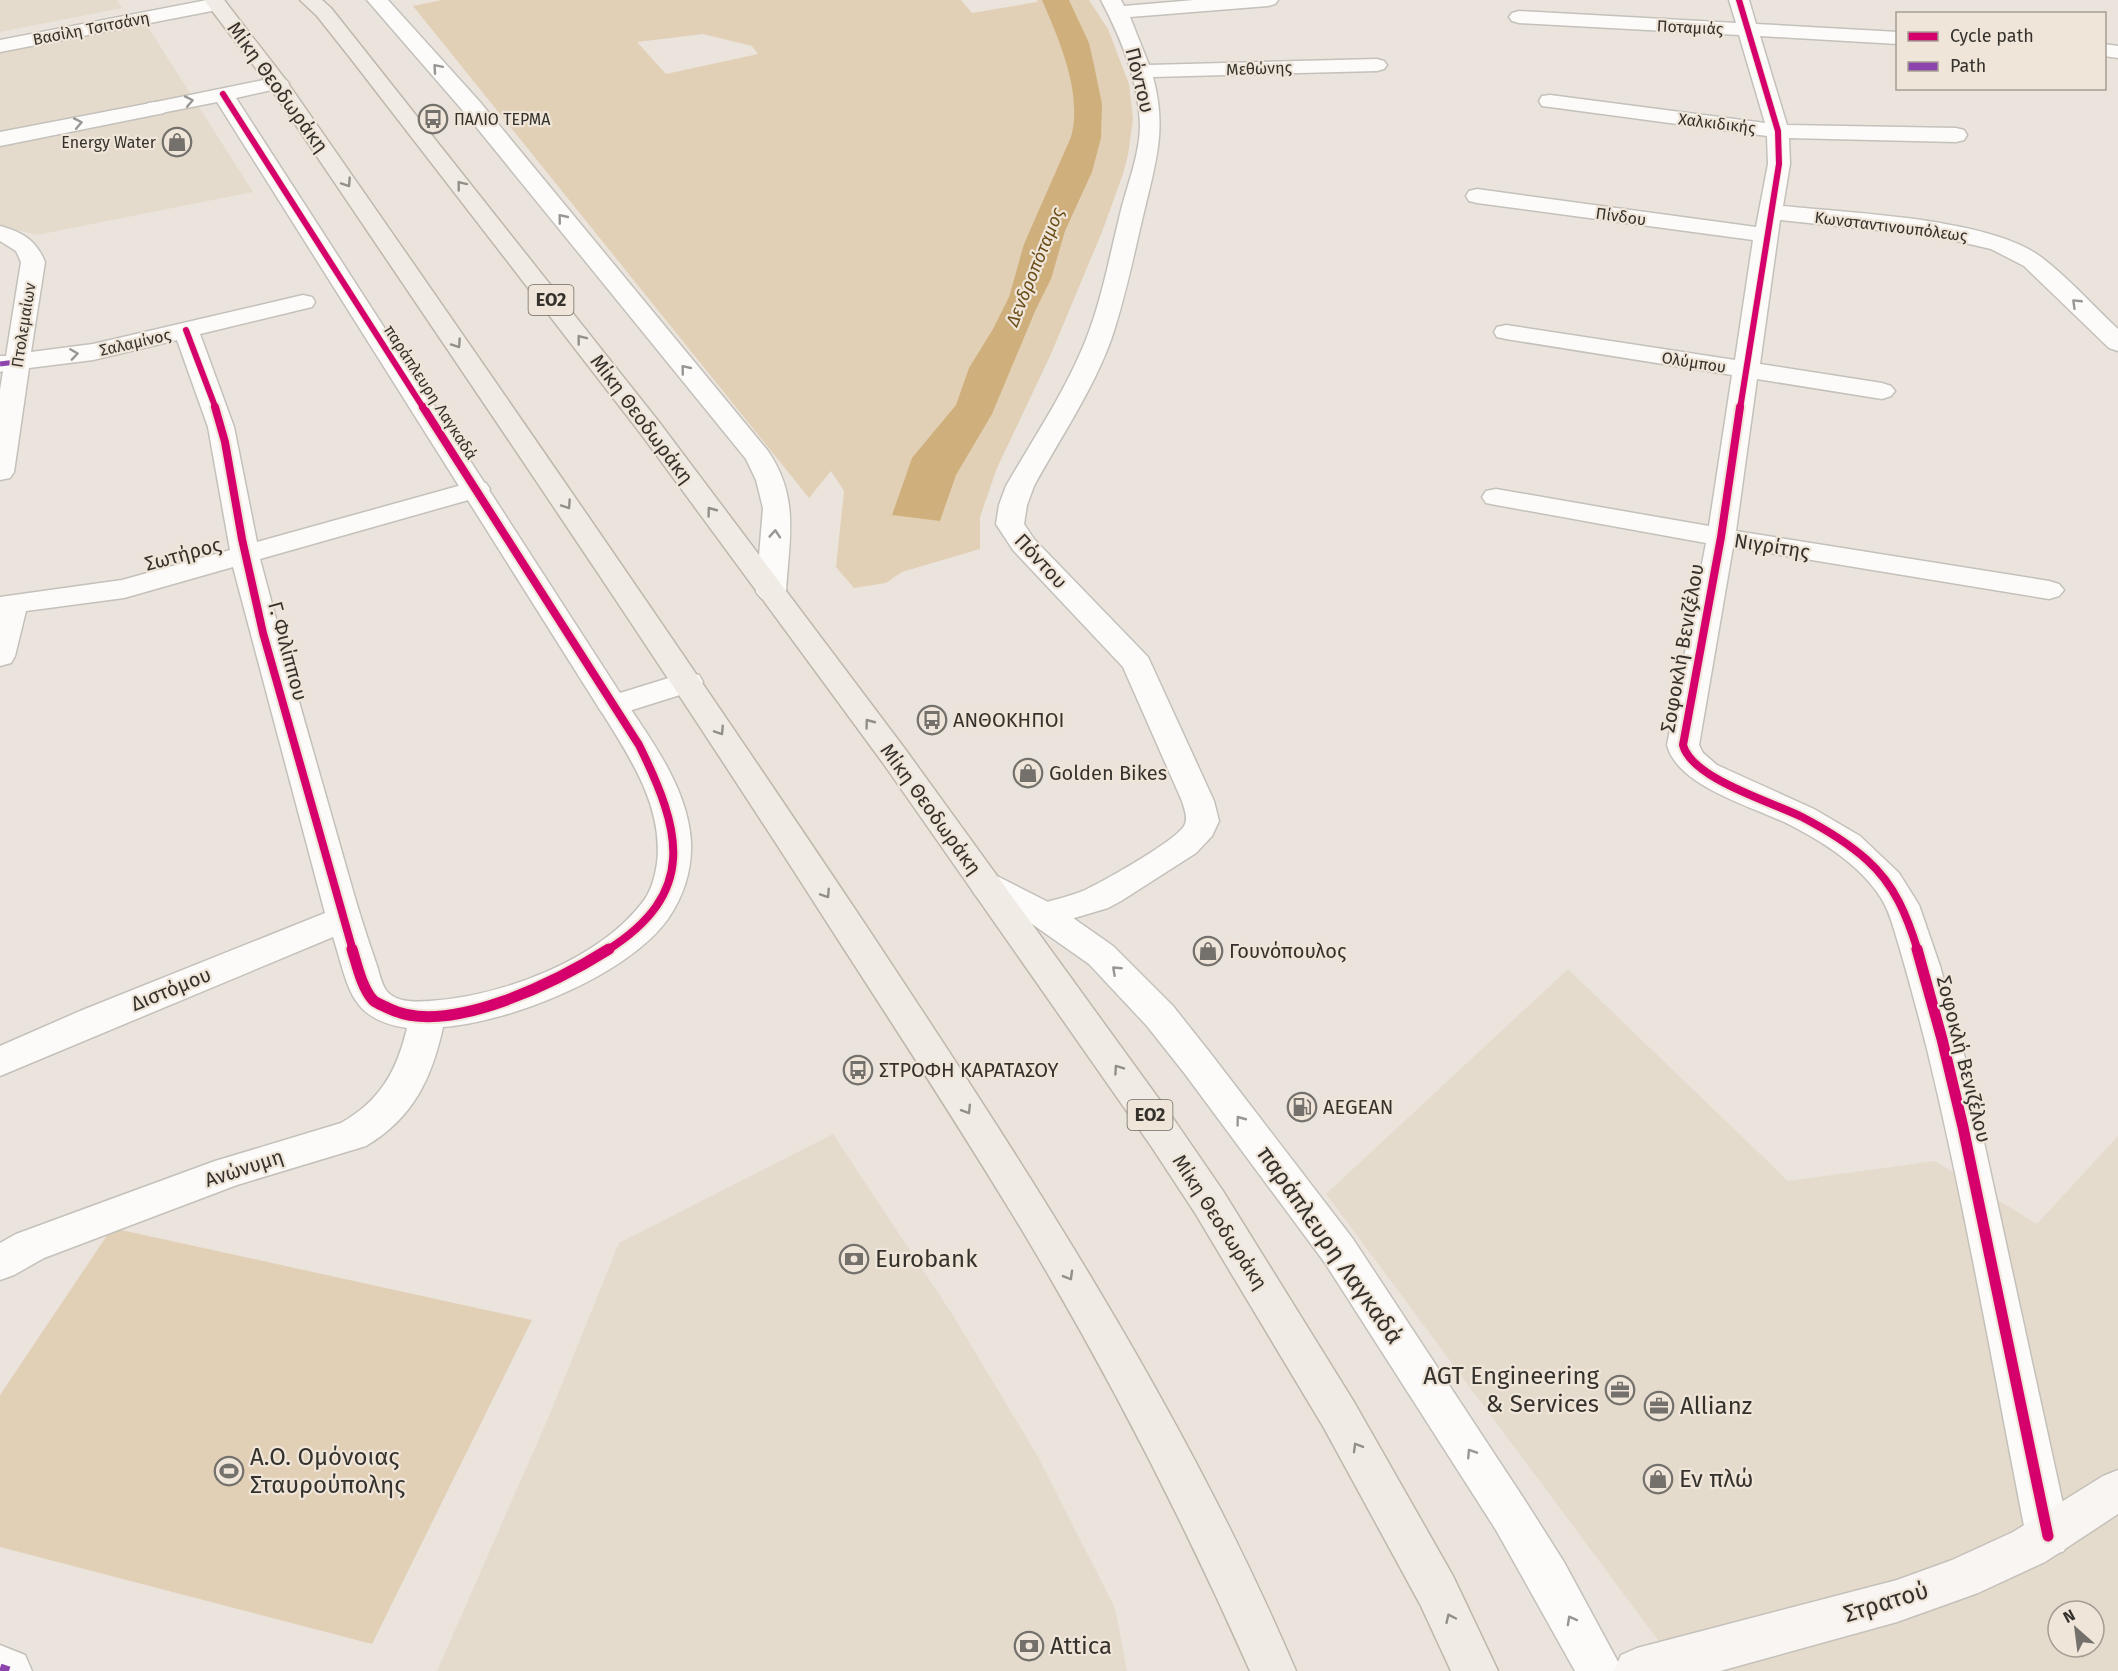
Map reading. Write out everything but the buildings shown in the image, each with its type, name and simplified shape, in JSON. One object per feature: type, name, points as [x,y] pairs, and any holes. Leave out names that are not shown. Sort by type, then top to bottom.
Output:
[{"type":"highway","name":"Μίκη Θεοδωράκη","points":[[216,2],[278,83],[688,682],[931,1053],[1037,1221],[1114,1355],[1189,1492],[1226,1566],[1273,1671]]},
{"type":"highway","name":"Μίκη Θεοδωράκη","points":[[318,4],[575,331],[771,592],[1096,1038],[1209,1202],[1388,1499],[1437,1590],[1475,1671]]},
{"type":"main road","name":"Στρατού","points":[[1636,1671],[1916,1595],[1980,1571],[2048,1536],[2118,1490]]},
{"type":"street","points":[[377,0],[472,107],[758,457],[770,480],[777,508],[771,592]]},
{"type":"street","points":[[1114,6],[1268,0]]},
{"type":"street","name":"Σοφοκλή Βενιζέλου","points":[[1739,0],[1778,131],[1779,164],[1721,537],[1683,745],[1684,750],[1706,773],[1789,809],[1842,838],[1876,868],[1889,883],[1904,908],[1934,1004],[1972,1166],[2048,1536]]},
{"type":"street","name":"Βασίλη Τσιτσάνη","points":[[0,46],[216,2]]},
{"type":"street","name":"Πόντου","points":[[1044,915],[1096,899],[1118,886],[1185,844],[1199,831],[1203,819],[1198,801],[1137,664],[1023,544],[1010,524],[1013,505],[1020,486],[1082,376],[1106,319],[1151,136],[1150,116],[1141,71],[1133,44],[1114,6]]},
{"type":"street","name":"Ποταμιάς","points":[[1519,17],[1896,38]]},
{"type":"street","name":"Μεθώνης","points":[[1141,71],[1377,65]]},
{"type":"street","points":[[0,139],[278,83]]},
{"type":"street","name":"παράπλευρη Λαγκαδά","points":[[223,94],[614,706],[660,786],[673,834],[674,863],[667,890],[660,904],[647,920],[624,940],[597,958],[552,982],[495,1005],[452,1014],[428,1015]]},
{"type":"street","name":"Χαλκιδικής","points":[[1550,102],[1778,131],[1956,135]]},
{"type":"street","name":"Πίνδου","points":[[1477,196],[1768,224]]},
{"type":"street","name":"Κωνσταντινουπόλεως","points":[[1768,224],[1928,228],[1999,244],[2032,261],[2118,343]]},
{"type":"street","name":"Πτολεμαίων","points":[[0,472],[8,363],[33,262],[29,250],[8,240]]},
{"type":"street","name":"Σαλαμίνος","points":[[8,363],[93,352],[303,303]]},
{"type":"street","name":"Γ. Φιλίππου","points":[[186,330],[221,427],[245,556],[344,919],[363,979],[372,999],[383,1007],[409,1015],[428,1015]]},
{"type":"street","name":"Ολύμπου","points":[[1506,332],[1882,391]]},
{"type":"street","name":"Σωτήρος","points":[[6,605],[124,589],[476,489]]},
{"type":"street","name":"Νιγρίτης","points":[[1496,497],[1721,537],[2049,590]]},
{"type":"street","points":[[0,656],[6,605]]},
{"type":"street","points":[[614,706],[688,682]]},
{"type":"street","name":"παράπλευρη Λαγκαδά","points":[[987,886],[1044,915],[1101,955],[1160,1016],[1340,1251],[1511,1516],[1548,1577],[1599,1671]]},
{"type":"street","name":"Διστόμου","points":[[0,1062],[93,1021],[344,919]]},
{"type":"street","name":"Ανώνυμη","points":[[0,1263],[30,1246],[229,1172],[353,1135],[371,1126],[394,1106],[405,1087],[417,1058],[428,1015]]},
{"type":"street","points":[[0,1668],[9,1671]]},
{"type":"shaded area","points":[[0,0],[117,0],[122,8],[0,32]]},
{"type":"shaded area","points":[[442,0],[961,0],[972,13],[1037,2],[1037,0],[1089,0],[1108,29],[1129,84],[1133,119],[1128,155],[1102,232],[1051,354],[997,468],[980,517],[980,549],[902,572],[886,583],[854,588],[836,567],[844,491],[831,471],[809,498],[413,6]],"holes":[[[703,34],[752,46],[758,54],[666,74],[637,42]]]},
{"type":"shaded area","points":[[146,24],[253,192],[37,235],[0,226],[0,53]]},
{"type":"shaded area","points":[[1568,969],[1788,1181],[1935,1161],[2037,1224],[2118,1136],[2118,1671],[1681,1671],[1326,1194]]},
{"type":"shaded area","points":[[833,1134],[954,1317],[1037,1455],[1115,1608],[1127,1671],[437,1671],[549,1416],[619,1243]]},
{"type":"shaded area","name":"Α.Ο. Ομόνοιας Σταυρούπολης","points":[[112,1228],[532,1320],[372,1644],[0,1547],[0,1395]]},
{"type":"water","name":"Δενδροπόταμος","points":[[1042,0],[1069,0],[1089,43],[1102,104],[1101,138],[1092,172],[1065,231],[1051,279],[992,414],[956,475],[940,521],[892,515],[912,458],[956,405],[969,368],[1009,297],[1024,244],[1071,137],[1074,120],[1072,85],[1062,49]]},
{"type":"marked path","points":[[0,364],[16,362]]},
{"type":"marked path","points":[[0,1668],[9,1671]]},
{"type":"cycle path","points":[[1739,0],[1778,131],[1779,164],[1766,235],[1721,537],[1683,745],[1684,750],[1706,773],[1803,817],[1848,844],[1887,881],[1902,905],[1935,1010],[1950,1069],[2048,1536]]},
{"type":"cycle path","points":[[186,330],[221,426],[245,555],[284,711],[348,937],[368,992],[374,1001],[402,1014],[440,1016],[484,1007],[531,991],[576,970],[617,944],[648,918],[666,893],[672,874],[674,855],[669,817],[648,762],[223,94]]},
{"type":"place","name":"ΠΑΛΙΟ ΤΕΡΜΑ","points":[[433,119]]},
{"type":"place","name":"Energy Water","points":[[177,142]]},
{"type":"place","name":"ΑΝΘΟΚΗΠΟΙ","points":[[932,720]]},
{"type":"place","name":"Golden Bikes","points":[[1028,773]]},
{"type":"place","name":"Γουνόπουλος","points":[[1208,951]]},
{"type":"place","name":"ΣΤΡΟΦΗ ΚΑΡΑΤΑΣΟΥ","points":[[858,1070]]},
{"type":"place","name":"AEGEAN","points":[[1302,1107]]},
{"type":"place","name":"Eurobank","points":[[854,1259]]},
{"type":"place","name":"AGT Engineering & Services","points":[[1620,1390]]},
{"type":"place","name":"Allianz","points":[[1659,1406]]},
{"type":"place","name":"Α.Ο. Ομόνοιας Σταυρούπολης","points":[[229,1471]]},
{"type":"place","name":"Εν πλώ","points":[[1658,1479]]},
{"type":"place","name":"Attica","points":[[1029,1646]]}]
